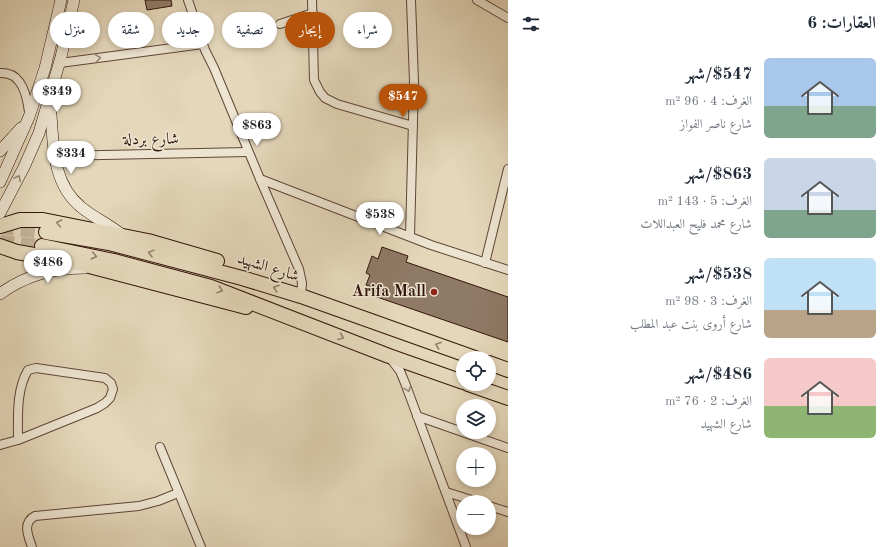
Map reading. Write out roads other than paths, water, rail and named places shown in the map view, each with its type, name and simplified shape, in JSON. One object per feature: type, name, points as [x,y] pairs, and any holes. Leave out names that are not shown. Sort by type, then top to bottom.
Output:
[{"type":"highway","points":[[0,226],[20,220],[43,220],[122,235],[214,260],[226,266],[242,278]]},
{"type":"highway","name":"شارع الشهيد","points":[[46,232],[109,243],[242,278],[301,296],[456,351]]},
{"type":"highway","points":[[0,246],[17,252],[55,258],[235,305],[278,312]]},
{"type":"highway","points":[[42,246],[120,262],[228,292],[389,356],[456,380]]},
{"type":"highway","points":[[496,366],[508,370]]},
{"type":"highway","points":[[488,391],[508,398]]},
{"type":"main road","points":[[0,182],[28,119],[45,68],[61,0]]},
{"type":"main road","points":[[0,213],[32,150],[50,98],[60,63],[74,0]]},
{"type":"main road","points":[[50,98],[56,167],[61,181],[74,201],[82,208],[110,225],[122,235]]},
{"type":"main road","points":[[0,151],[28,119]]},
{"type":"main road","points":[[0,294],[26,279],[50,271],[93,268]]},
{"type":"street","points":[[188,0],[192,12]]},
{"type":"street","points":[[312,0],[313,12]]},
{"type":"street","points":[[410,236],[414,82],[411,0]]},
{"type":"street","points":[[477,0],[508,18]]},
{"type":"street","points":[[280,24],[285,22]]},
{"type":"street","points":[[60,63],[173,48]]},
{"type":"street","points":[[205,48],[299,269],[302,283],[301,296]]},
{"type":"street","points":[[314,48],[314,80],[325,98],[338,104],[413,126]]},
{"type":"street","points":[[0,73],[10,74],[23,86],[27,96],[28,119]]},
{"type":"street","name":"شارع بردلة","points":[[55,156],[248,152]]},
{"type":"street","points":[[485,263],[508,169]]},
{"type":"street","points":[[260,179],[410,236],[508,270]]},
{"type":"street","points":[[389,356],[403,377],[466,547]]},
{"type":"street","points":[[0,445],[18,440],[105,403],[110,398],[113,389],[111,383],[105,378],[36,368],[28,370],[23,378],[21,390],[18,419],[18,440]]},
{"type":"street","points":[[417,416],[508,448]]},
{"type":"street","points":[[160,447],[201,547]]},
{"type":"street","points":[[446,492],[456,495]]},
{"type":"street","points":[[32,547],[27,525],[35,516],[139,506],[158,501],[178,493]]},
{"type":"street","points":[[496,508],[508,512]]},
{"type":"tunnel","points":[[0,227],[46,232]]},
{"type":"tunnel","points":[[0,242],[42,246]]},
{"type":"place","name":"Arifa Mall","points":[[434,292]]}]
